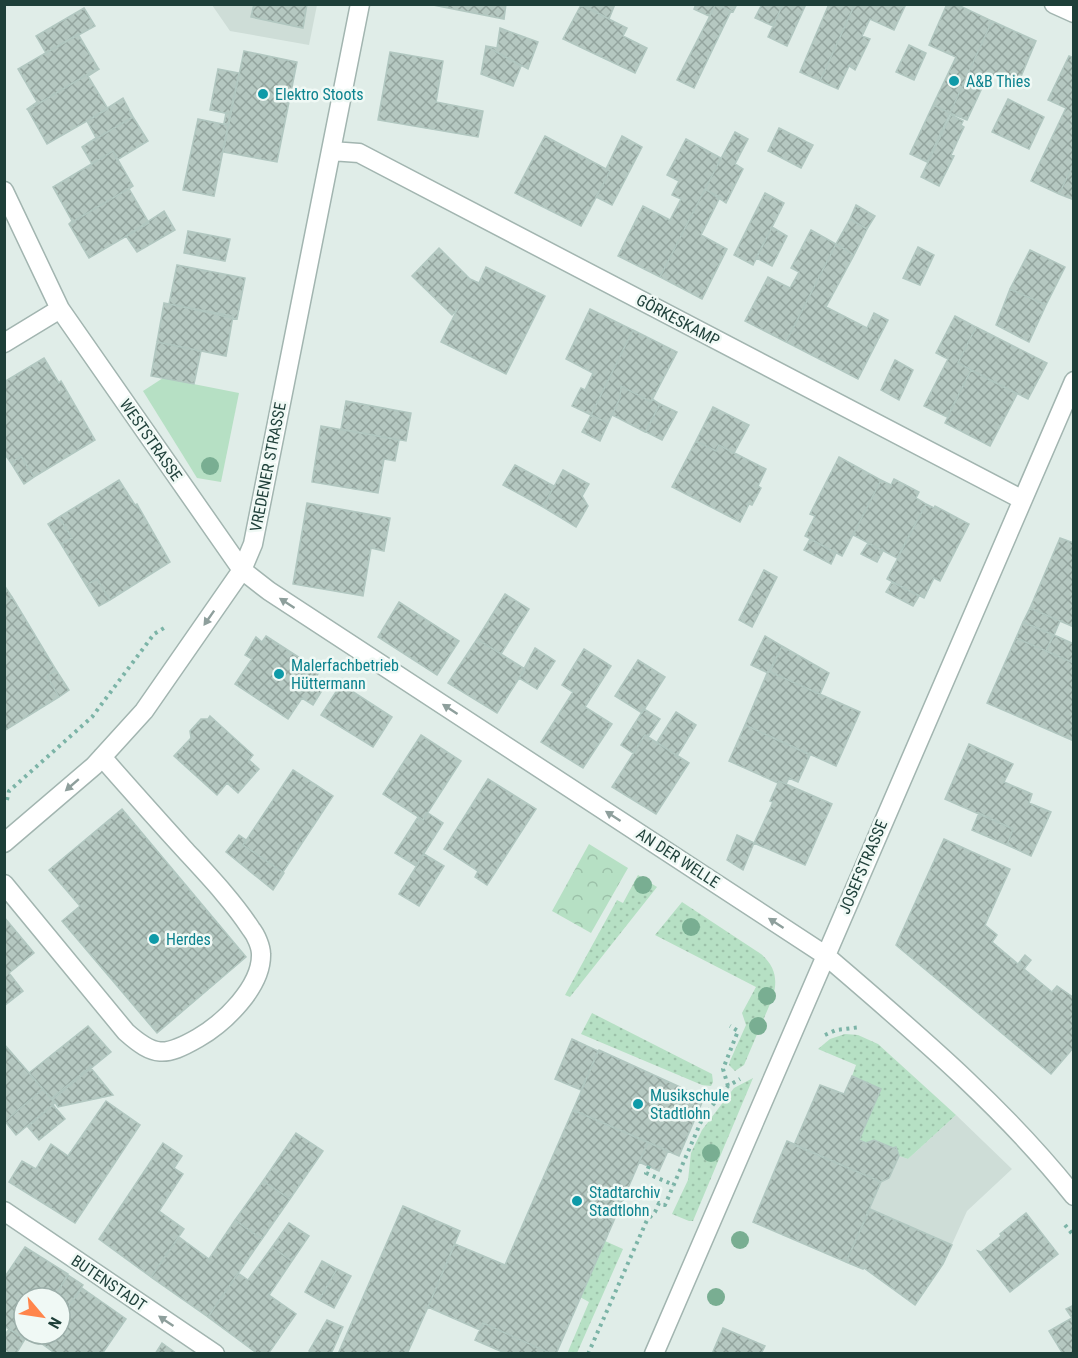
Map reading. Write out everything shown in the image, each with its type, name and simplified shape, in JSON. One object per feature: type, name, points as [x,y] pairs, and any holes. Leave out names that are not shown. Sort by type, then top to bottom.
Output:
[{"type":"street","name":"VREDENER STRASSE","points":[[4,843],[102,757],[144,711],[242,570],[253,544],[360,4]]},
{"type":"street","points":[[1054,4],[1074,13]]},
{"type":"street","name":"GÖRKESKAMP","points":[[332,151],[358,153],[1021,499]]},
{"type":"street","name":"WESTSTRASSE","points":[[4,191],[60,309],[242,570]]},
{"type":"street","points":[[4,343],[60,309]]},
{"type":"street","name":"JOSEFSTRASSE","points":[[654,1353],[1021,499],[1074,381]]},
{"type":"street","name":"AN DER WELLE","points":[[242,570],[270,591],[825,955],[984,1097],[1074,1196]]},
{"type":"street","points":[[4,884],[126,1032],[141,1045],[156,1052],[177,1050],[213,1029],[250,990],[259,970],[261,953],[253,931],[214,882],[102,757]]},
{"type":"street","name":"BUTENSTADT","points":[[4,1211],[215,1353]]},
{"type":"path","points":[[7,801],[9,791],[92,717],[154,634],[173,621]]},
{"type":"path","points":[[728,1086],[723,1068],[738,1031],[730,1026]]},
{"type":"path","points":[[821,1037],[836,1029],[865,1028]]},
{"type":"path","points":[[588,1353],[646,1220],[659,1203],[665,1205],[703,1117],[728,1086],[742,1077]]},
{"type":"path","points":[[649,1166],[646,1173],[674,1185]]},
{"type":"path","points":[[1060,1219],[1074,1236]]},
{"type":"shaded area","points":[[212,5],[317,5],[309,45],[230,31]]},
{"type":"shaded area","points":[[956,1115],[1012,1169],[967,1211],[943,1264],[915,1305],[864,1268],[846,1262],[881,1182],[889,1178],[899,1156],[908,1159]]},
{"type":"green space","points":[[163,378],[239,393],[221,482],[197,478],[143,391]]},
{"type":"green space","points":[[589,844],[628,868],[591,933],[552,911]]},
{"type":"green space","points":[[638,875],[657,887],[570,997],[565,995],[617,900],[623,903]]},
{"type":"green space","points":[[682,902],[761,954],[774,973],[773,997],[744,1065],[735,1071],[729,1065],[746,1025],[742,1013],[756,987],[655,935]]},
{"type":"green space","points":[[592,1013],[712,1074],[711,1086],[702,1085],[581,1034]]},
{"type":"green space","points":[[845,1034],[858,1035],[878,1044],[956,1115],[908,1159],[899,1156],[896,1147],[893,1148],[874,1140],[866,1143],[859,1140],[881,1089],[852,1076],[856,1065],[818,1049],[830,1039]]},
{"type":"green space","points":[[753,1078],[693,1221],[672,1214],[688,1180],[691,1153],[702,1130],[734,1088]]},
{"type":"green space","points":[[605,1241],[623,1249],[577,1353],[567,1354],[589,1302],[580,1297]]},
{"type":"building","points":[[254,4],[307,4],[303,28],[251,17]]},
{"type":"building","points":[[428,4],[506,4],[504,19]]},
{"type":"building","points":[[582,4],[615,4],[609,19]]},
{"type":"building","points":[[696,4],[716,4],[709,16],[694,9]]},
{"type":"building","points":[[716,4],[737,4],[733,12]]},
{"type":"building","points":[[716,4],[731,11],[694,88],[677,80]]},
{"type":"building","points":[[762,4],[783,4],[773,26],[755,18]]},
{"type":"building","points":[[783,4],[806,4],[787,46],[768,37]]},
{"type":"building","points":[[829,4],[855,4],[820,81],[800,72]]},
{"type":"building","points":[[855,4],[906,4],[894,30],[870,19],[862,36],[870,39],[855,70],[849,66],[838,89],[820,81]]},
{"type":"building","name":"A&B Thies","points":[[947,4],[956,4],[992,21],[950,113],[933,105],[956,57],[929,45]]},
{"type":"building","points":[[581,5],[627,28],[623,36],[647,48],[635,73],[563,39]]},
{"type":"building","points":[[84,8],[95,26],[46,53],[36,36]]},
{"type":"building","points":[[992,21],[1036,41],[1017,86],[989,73],[967,120],[950,113]]},
{"type":"building","points":[[500,28],[538,42],[528,69],[486,46],[497,48]]},
{"type":"building","points":[[78,34],[98,68],[28,110],[37,102],[18,69]]},
{"type":"building","points":[[909,45],[926,53],[914,80],[896,72]]},
{"type":"building","points":[[486,46],[521,66],[513,86],[481,74]]},
{"type":"building","name":"Elektro Stoots","points":[[244,51],[297,62],[277,162],[223,152]]},
{"type":"building","points":[[390,52],[443,61],[436,102],[483,111],[478,137],[378,120]]},
{"type":"building","points":[[1069,56],[1074,58],[1074,163],[1059,194],[1031,181],[1066,108],[1048,100]]},
{"type":"building","points":[[98,68],[88,76],[108,109],[47,144],[28,110]]},
{"type":"building","points":[[218,69],[239,73],[230,114],[210,110]]},
{"type":"building","points":[[123,98],[133,117],[82,147],[96,138],[87,121]]},
{"type":"building","points":[[1008,99],[1044,117],[1029,149],[992,132]]},
{"type":"building","points":[[933,105],[950,113],[927,162],[910,154]]},
{"type":"building","points":[[226,113],[230,114],[228,125],[224,123]]},
{"type":"building","points":[[951,115],[963,121],[961,125],[964,127],[951,155],[954,156],[939,186],[921,177]]},
{"type":"building","points":[[133,117],[148,141],[117,160],[113,151],[92,164],[82,147]]},
{"type":"building","points":[[198,119],[228,125],[214,196],[183,190]]},
{"type":"building","points":[[779,128],[813,145],[801,168],[768,151]]},
{"type":"building","points":[[735,132],[748,139],[735,164],[743,169],[726,203],[705,189]]},
{"type":"building","points":[[545,136],[610,171],[581,226],[515,193]]},
{"type":"building","points":[[622,136],[642,147],[612,205],[596,197],[610,171],[606,169]]},
{"type":"building","points":[[686,139],[721,158],[660,277],[618,256],[643,206],[670,220],[681,199],[672,195],[679,181],[667,175]]},
{"type":"building","points":[[113,151],[133,186],[69,224],[72,221],[53,187]]},
{"type":"building","points":[[1074,163],[1074,200],[1059,194]]},
{"type":"building","points":[[133,186],[129,189],[149,223],[89,258],[69,224]]},
{"type":"building","points":[[705,189],[720,197],[701,235],[727,249],[702,299],[660,277]]},
{"type":"building","points":[[765,193],[784,203],[753,265],[734,255]]},
{"type":"building","points":[[856,205],[875,216],[867,229],[850,219]]},
{"type":"building","points":[[164,211],[175,230],[137,252],[126,236]]},
{"type":"building","points":[[850,219],[867,229],[854,255],[836,244]]},
{"type":"building","points":[[772,227],[787,236],[772,266],[756,258]]},
{"type":"building","points":[[811,230],[836,244],[786,342],[745,321],[768,277],[790,288],[799,272],[791,268]]},
{"type":"building","points":[[188,231],[230,239],[225,261],[184,253]]},
{"type":"building","points":[[836,244],[854,255],[826,307],[867,328],[874,313],[888,320],[858,379],[786,342]]},
{"type":"building","points":[[918,247],[934,255],[920,285],[903,278]]},
{"type":"building","points":[[439,248],[470,279],[479,283],[486,267],[545,296],[506,374],[441,342],[458,308],[452,315],[412,276]]},
{"type":"building","points":[[1030,250],[1065,267],[1046,305],[1010,289]]},
{"type":"building","points":[[177,265],[245,278],[237,319],[169,304]]},
{"type":"building","points":[[1010,289],[1046,305],[1029,342],[996,325]]},
{"type":"building","points":[[164,303],[233,316],[226,356],[157,342]]},
{"type":"building","points":[[590,309],[633,330],[591,415],[572,406],[581,388],[585,390],[593,373],[566,359]]},
{"type":"building","points":[[955,316],[976,327],[958,363],[971,370],[947,417],[924,406],[948,359],[936,353]]},
{"type":"building","points":[[976,327],[1047,363],[1028,399],[958,363]]},
{"type":"building","points":[[633,330],[677,352],[651,402],[621,386],[620,398],[608,423],[591,415]]},
{"type":"building","points":[[157,342],[201,351],[194,384],[151,376]]},
{"type":"building","points":[[44,358],[59,383],[61,381],[95,440],[34,477],[21,456],[11,463],[4,453],[4,382]]},
{"type":"building","points":[[895,360],[913,370],[899,400],[881,390]]},
{"type":"building","points":[[971,370],[1017,394],[990,446],[945,423]]},
{"type":"building","points":[[621,386],[651,402],[652,399],[660,404],[645,432],[612,415],[620,398]]},
{"type":"building","points":[[346,401],[411,413],[406,441],[341,429]]},
{"type":"building","points":[[660,404],[677,412],[662,440],[646,432]]},
{"type":"building","points":[[713,407],[749,425],[734,453],[719,445],[716,451],[696,441]]},
{"type":"building","points":[[591,415],[608,423],[612,415],[600,441],[582,432]]},
{"type":"building","points":[[321,426],[399,440],[395,461],[384,459],[378,493],[312,482]]},
{"type":"building","points":[[696,441],[716,451],[719,445],[766,469],[758,486],[761,488],[752,505],[749,504],[740,522],[672,487]]},
{"type":"building","points":[[21,456],[34,477],[24,484],[11,463]]},
{"type":"building","points":[[839,457],[881,480],[842,556],[805,536],[815,516],[810,514]]},
{"type":"building","points":[[515,465],[554,486],[543,507],[503,485]]},
{"type":"building","points":[[563,470],[589,484],[582,496],[588,506],[576,527],[543,507]]},
{"type":"building","points":[[894,479],[919,492],[916,498],[926,504],[897,558],[853,535],[881,480],[891,485]]},
{"type":"building","points":[[119,480],[135,505],[137,504],[170,562],[110,600],[97,579],[86,585],[61,544],[72,538],[59,517]]},
{"type":"building","points":[[307,503],[390,518],[384,551],[371,548],[363,596],[293,584]]},
{"type":"building","points":[[926,504],[934,508],[935,506],[969,524],[940,581],[934,578],[924,598],[887,579]]},
{"type":"building","points":[[59,517],[72,538],[61,544],[48,524]]},
{"type":"building","points":[[1060,538],[1074,543],[1074,627],[1030,608]]},
{"type":"building","points":[[810,539],[836,553],[831,564],[804,550]]},
{"type":"building","points":[[868,543],[883,551],[877,562],[861,554]]},
{"type":"building","points":[[764,570],[777,577],[752,627],[739,620]]},
{"type":"building","points":[[97,579],[110,600],[99,606],[86,585]]},
{"type":"building","points":[[892,582],[919,596],[913,606],[886,592]]},
{"type":"building","points":[[4,585],[12,597],[4,602]]},
{"type":"building","points":[[505,594],[529,609],[501,654],[477,639]]},
{"type":"building","points":[[12,597],[56,670],[47,676],[59,697],[4,731],[4,602]]},
{"type":"building","points":[[399,602],[459,641],[437,675],[378,637]]},
{"type":"building","points":[[1030,608],[1060,621],[1054,635],[1023,622]]},
{"type":"building","points":[[1023,622],[1053,635],[1046,651],[1016,638]]},
{"type":"building","points":[[1054,635],[1074,644],[1074,663],[1046,651]]},
{"type":"building","name":"Malerfachbetrieb Hüttermann","points":[[266,636],[320,671],[315,678],[326,684],[313,705],[302,698],[288,719],[235,684],[252,659],[245,655],[256,637],[262,642]]},
{"type":"building","points":[[765,636],[782,646],[768,673],[751,665]]},
{"type":"building","points":[[1016,638],[1074,663],[1074,741],[987,703]]},
{"type":"building","points":[[477,639],[525,669],[497,713],[448,683]]},
{"type":"building","points":[[782,646],[829,673],[820,694],[770,672]]},
{"type":"building","points":[[535,648],[555,661],[537,689],[519,678]]},
{"type":"building","points":[[584,649],[611,666],[585,707],[612,724],[583,768],[541,742],[573,692],[562,685]]},
{"type":"building","points":[[638,660],[665,677],[642,713],[615,696]]},
{"type":"building","points":[[56,670],[69,690],[59,697],[47,676]]},
{"type":"building","points":[[768,671],[860,712],[836,766],[745,725]]},
{"type":"building","points":[[341,684],[392,717],[373,747],[321,715]]},
{"type":"building","points":[[644,709],[660,719],[633,753],[621,745]]},
{"type":"building","points":[[676,712],[696,725],[677,756],[657,742]]},
{"type":"building","points":[[210,716],[253,755],[249,760],[259,769],[238,793],[227,783],[217,795],[174,756],[191,738],[190,731],[201,719],[208,719]]},
{"type":"building","points":[[745,725],[810,755],[798,782],[789,778],[786,784],[779,781],[778,783],[729,761]]},
{"type":"building","points":[[421,735],[461,761],[423,820],[383,794]]},
{"type":"building","points":[[645,735],[689,763],[656,814],[612,787]]},
{"type":"building","points":[[969,744],[1013,764],[1004,782],[1032,794],[1029,803],[1051,812],[1031,856],[1007,845],[1013,829],[945,799]]},
{"type":"building","points":[[293,770],[333,796],[283,872],[243,845]]},
{"type":"building","points":[[488,779],[536,809],[487,885],[475,877],[478,871],[444,849]]},
{"type":"building","points":[[779,781],[832,804],[805,865],[754,843],[773,802],[770,801]]},
{"type":"building","name":"Herdes","points":[[122,809],[246,957],[157,1033],[62,921],[80,906],[49,870]]},
{"type":"building","points":[[428,813],[443,823],[416,866],[395,853],[418,817],[423,820]]},
{"type":"building","points":[[979,813],[1013,829],[1007,845],[972,830]]},
{"type":"building","points":[[239,835],[246,840],[243,845],[284,873],[273,890],[226,852]]},
{"type":"building","points":[[737,835],[754,843],[743,870],[727,860]]},
{"type":"building","points":[[944,839],[1010,869],[985,925],[997,935],[992,942],[1018,964],[1025,955],[1031,960],[1024,969],[1052,992],[1057,986],[1074,998],[1074,1047],[1051,1074],[896,945]]},
{"type":"building","points":[[424,854],[444,866],[419,906],[399,894]]},
{"type":"building","points":[[4,917],[34,953],[9,973],[23,991],[4,1006]]},
{"type":"building","points":[[88,1026],[111,1052],[52,1100],[29,1073]]},
{"type":"building","points":[[572,1039],[598,1051],[581,1090],[555,1079]]},
{"type":"building","points":[[4,1044],[43,1089],[4,1122]]},
{"type":"building","name":"Musikschule Stadtlohn","points":[[599,1050],[704,1098],[679,1156],[573,1110]]},
{"type":"building","points":[[90,1067],[113,1095],[58,1107],[52,1098]]},
{"type":"building","points":[[852,1076],[881,1089],[859,1140],[866,1143],[874,1140],[893,1148],[896,1147],[899,1156],[889,1178],[881,1182],[794,1145],[820,1085],[844,1094]]},
{"type":"building","points":[[43,1089],[55,1103],[16,1135],[5,1121]]},
{"type":"building","points":[[106,1101],[140,1125],[75,1223],[9,1182],[22,1161],[36,1169],[51,1144],[68,1156]]},
{"type":"building","points":[[53,1105],[65,1119],[39,1140],[28,1127]]},
{"type":"building","name":"Stadtarchiv Stadtlohn","points":[[573,1110],[648,1142],[556,1354],[552,1354],[483,1323],[480,1330],[428,1307],[455,1244],[505,1265]]},
{"type":"building","points":[[296,1133],[323,1151],[290,1199],[263,1181]]},
{"type":"building","points":[[787,1141],[881,1182],[846,1262],[753,1222]]},
{"type":"building","points":[[648,1142],[668,1151],[659,1171],[639,1162]]},
{"type":"building","points":[[163,1143],[182,1156],[174,1168],[183,1174],[159,1211],[184,1229],[151,1277],[99,1239]]},
{"type":"building","points":[[263,1181],[290,1199],[262,1239],[235,1220]]},
{"type":"building","points":[[403,1206],[460,1231],[428,1307],[407,1354],[338,1354]]},
{"type":"building","points":[[870,1209],[952,1245],[943,1264],[915,1305],[864,1268],[846,1262]]},
{"type":"building","points":[[1026,1213],[1058,1254],[1010,1292],[978,1251],[981,1252]]},
{"type":"building","points":[[235,1220],[262,1239],[208,1317],[151,1277],[179,1237],[209,1259]]},
{"type":"building","points":[[289,1223],[309,1236],[292,1261],[272,1247]]},
{"type":"building","points":[[25,1247],[68,1274],[61,1286],[12,1286],[12,1331],[4,1326],[4,1278]]},
{"type":"building","points":[[272,1247],[292,1261],[269,1295],[296,1314],[268,1354],[258,1354],[208,1317],[238,1273],[248,1280]]},
{"type":"building","points":[[322,1261],[337,1269],[319,1300],[305,1292]]},
{"type":"building","points":[[337,1269],[351,1276],[334,1308],[319,1300]]},
{"type":"building","points":[[68,1275],[83,1285],[72,1301],[72,1286],[61,1286]]},
{"type":"building","points":[[82,1288],[126,1319],[102,1354],[56,1354],[45,1346],[72,1346],[72,1302]]},
{"type":"building","points":[[1074,1305],[1074,1354],[1063,1354],[1049,1331],[1072,1318],[1066,1309]]},
{"type":"building","points":[[327,1320],[343,1327],[331,1354],[314,1354],[309,1351]]},
{"type":"building","points":[[483,1323],[552,1354],[507,1354],[475,1340]]},
{"type":"building","points":[[723,1328],[765,1346],[761,1354],[712,1354]]},
{"type":"building","points":[[9,1329],[12,1331],[12,1346],[21,1346],[16,1354],[11,1354],[4,1349],[4,1336]]},
{"type":"building","points":[[162,1343],[177,1354],[155,1354]]},
{"type":"place","name":"A&B Thies","points":[[954,81]]},
{"type":"place","name":"Elektro Stoots","points":[[263,94]]},
{"type":"place","name":"Malerfachbetrieb Hüttermann","points":[[279,674]]},
{"type":"place","name":"Herdes","points":[[154,939]]},
{"type":"place","name":"Musikschule Stadtlohn","points":[[638,1104]]},
{"type":"place","name":"Stadtarchiv Stadtlohn","points":[[577,1201]]}]
